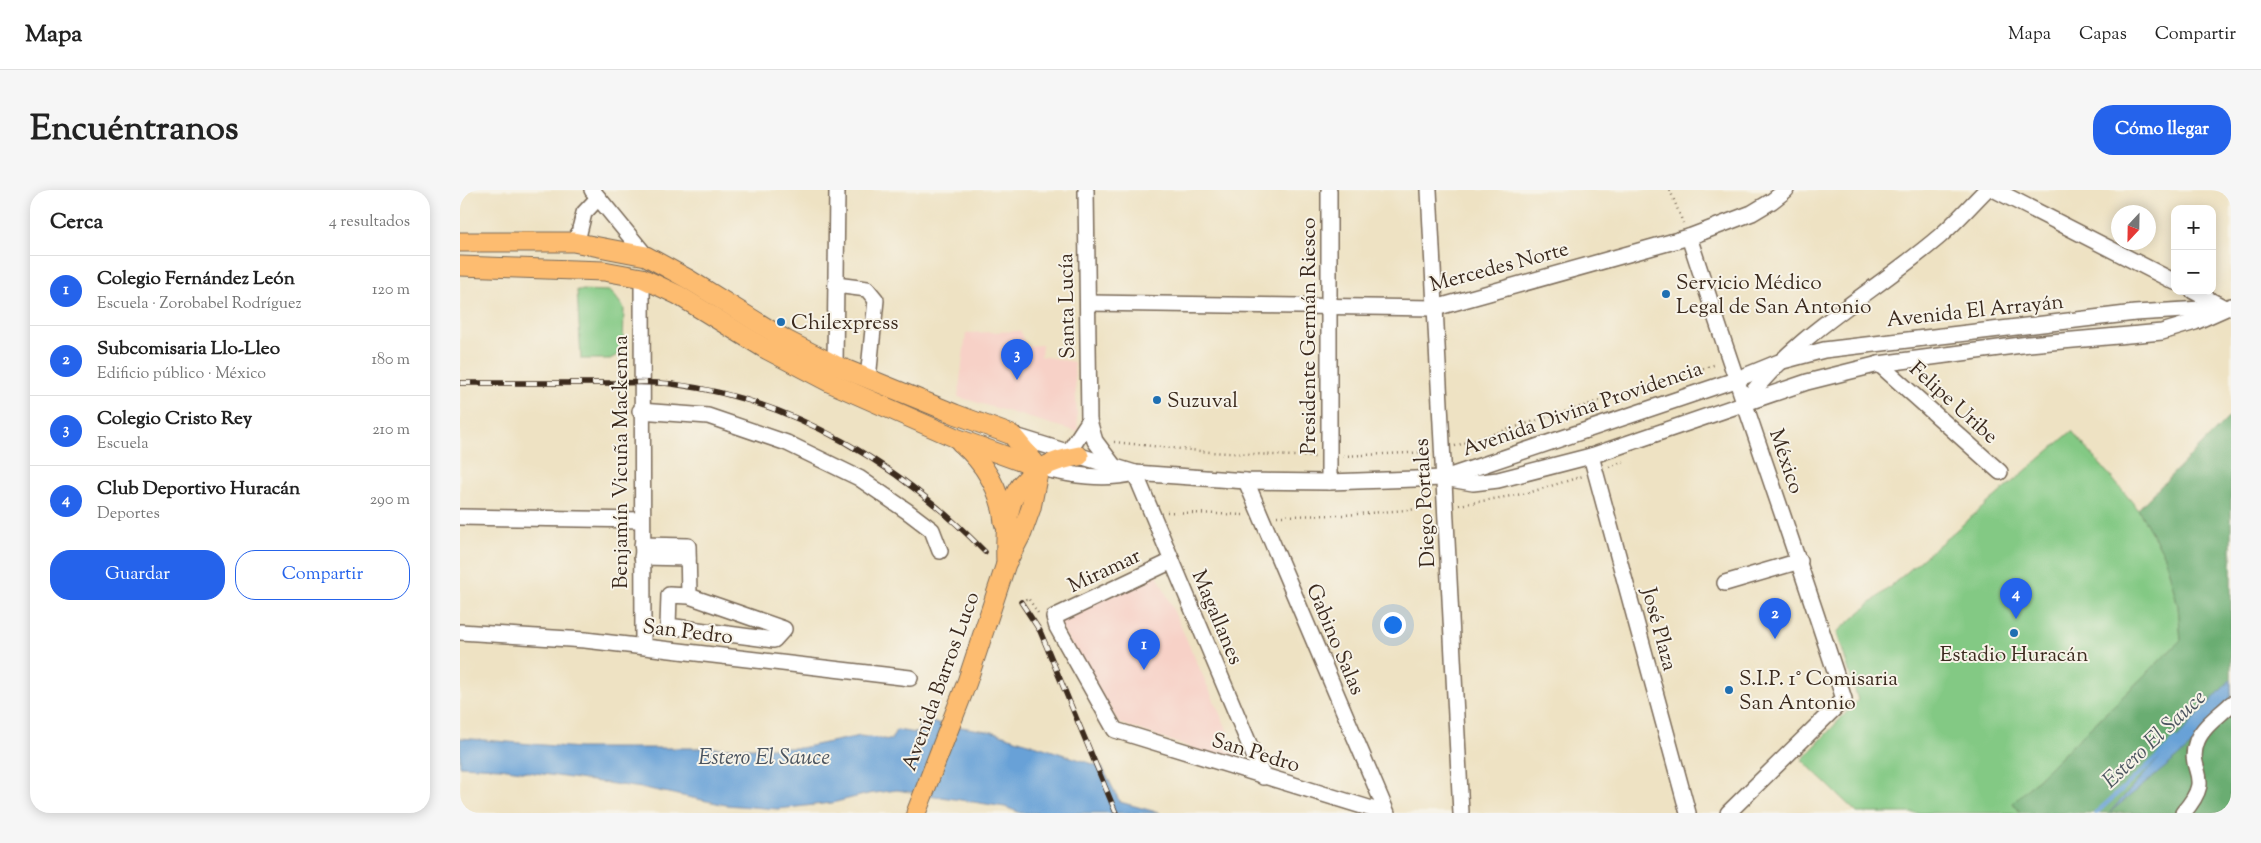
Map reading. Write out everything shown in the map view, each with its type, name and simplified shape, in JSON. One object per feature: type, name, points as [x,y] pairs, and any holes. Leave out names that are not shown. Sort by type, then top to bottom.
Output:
[{"type":"main road","points":[[460,242],[573,242],[646,256]]},
{"type":"main road","points":[[501,267],[553,253],[573,242]]},
{"type":"main road","name":"Avenida Divina Providencia","points":[[646,256],[688,279],[786,340],[836,365],[1012,435]]},
{"type":"main road","name":"Avenida Divina Providencia","points":[[461,267],[604,270],[642,278],[678,295],[764,348],[822,378],[956,438],[1039,468]]},
{"type":"main road","points":[[1012,435],[1039,468],[1074,455]]},
{"type":"main road","points":[[956,438],[975,456],[991,478],[1001,505],[1005,533]]},
{"type":"main road","name":"Avenida Barros Luco","points":[[1006,564],[1005,533],[1013,501],[1019,486],[1039,468]]},
{"type":"main road","name":"Avenida Barros Luco","points":[[916,813],[967,682],[1006,564],[1022,533],[1031,508],[1039,468]]},
{"type":"street","points":[[836,365],[837,190]]},
{"type":"street","name":"Santa Lucía","points":[[1086,190],[1089,421],[1101,451],[1112,465]]},
{"type":"street","name":"Presidente Germán Riesco","points":[[1329,190],[1331,308],[1329,482]]},
{"type":"street","name":"Diego Portales","points":[[1428,190],[1461,813]]},
{"type":"street","name":"Mercedes Norte","points":[[1088,303],[1435,308],[1689,237],[1752,213],[1786,190]]},
{"type":"street","points":[[1744,403],[1779,362],[1940,236],[1986,190]]},
{"type":"street","points":[[1995,190],[2171,280]]},
{"type":"street","name":"Avenida Divina Providencia","points":[[573,242],[579,233],[584,212],[595,194],[646,256]]},
{"type":"street","name":"México","points":[[1689,237],[1735,380],[1800,561],[1844,699],[1728,813]]},
{"type":"street","name":"Benjamín Vicuña Mackenna","points":[[642,278],[640,411],[642,646]]},
{"type":"street","points":[[836,285],[867,289],[876,300],[868,379]]},
{"type":"street","points":[[2202,295],[2228,307]]},
{"type":"street","name":"Avenida El Arrayán","points":[[1735,380],[1779,362],[1816,351],[1855,344],[2016,328],[2135,313],[2228,307]]},
{"type":"street","name":"Avenida El Arrayán","points":[[1744,403],[1807,382],[1879,364],[2030,344],[2153,334],[2195,322],[2228,307]]},
{"type":"street","name":"Felipe Uribe","points":[[1879,364],[2000,472]]},
{"type":"street","name":"Avenida Divina Providencia","points":[[1444,478],[1735,380]]},
{"type":"street","name":"Avenida Divina Providencia","points":[[1012,435],[1135,473],[1246,481],[1329,482],[1444,478],[1473,483],[1498,480],[1591,456],[1744,403]]},
{"type":"street","points":[[640,411],[708,416],[787,444],[859,478],[907,511],[932,530],[940,551]]},
{"type":"street","points":[[1074,455],[1089,421]]},
{"type":"street","name":"José Plaza","points":[[1591,456],[1688,813]]},
{"type":"street","name":"Avenida Divina Providencia","points":[[1039,468],[1082,476],[1116,477],[1135,473]]},
{"type":"street","name":"Magallanes","points":[[1135,473],[1263,777]]},
{"type":"street","name":"Gabino Salas","points":[[1246,481],[1386,813]]},
{"type":"street","points":[[460,517],[642,520]]},
{"type":"street","points":[[642,551],[688,558],[689,596]]},
{"type":"street","points":[[1725,583],[1800,561]]},
{"type":"street","name":"Miramar","points":[[1056,622],[1172,562]]},
{"type":"street","points":[[669,595],[689,596],[741,614],[784,629],[774,640],[668,626],[669,595]]},
{"type":"street","name":"San Pedro","points":[[1056,622],[1115,730],[1263,777],[1386,813]]},
{"type":"street","name":"San Pedro","points":[[460,632],[566,638],[910,678]]},
{"type":"street","points":[[2182,813],[2196,798],[2200,786],[2194,755],[2199,736],[2231,704]]},
{"type":"path","points":[[1670,190],[1689,237]]},
{"type":"path","points":[[1101,451],[1114,442],[1210,452],[1330,457],[1442,450],[1729,360]]},
{"type":"path","points":[[1021,602],[1028,598],[1047,628],[1056,622]]},
{"type":"shaded area","points":[[1020,331],[1026,346],[1042,345],[1041,356],[1074,362],[1078,432],[958,397],[966,333]]},
{"type":"shaded area","points":[[1157,574],[1239,756],[1229,761],[1119,723],[1054,617]]},
{"type":"green space","points":[[577,290],[611,291],[624,308],[623,352],[610,359],[581,359]]},
{"type":"green space","points":[[2231,415],[2231,813],[2021,813],[2013,803],[2181,640],[2178,606],[2165,556],[2138,509]]},
{"type":"green space","points":[[2072,431],[2138,509],[2165,556],[2178,606],[2181,640],[2013,803],[2021,813],[1857,813],[1802,760],[1858,700],[1837,632]]},
{"type":"water","points":[[2231,679],[2231,714],[2110,812]]},
{"type":"water","points":[[921,721],[994,732],[1102,767],[1120,802],[1160,813],[1021,813],[1005,807],[897,790],[868,794],[832,803],[778,809],[726,805],[649,789],[500,768],[460,766],[460,738],[579,748],[800,748],[860,736],[891,740],[896,730],[917,733]]},
{"type":"waterway","name":"Estero El Sauce","points":[[2096,813],[2176,740]]},
{"type":"railway","points":[[460,383],[664,383],[717,392],[760,404],[802,421],[842,441],[881,465],[918,491],[985,552]]},
{"type":"railway","points":[[1021,602],[1040,631],[1116,813]]},
{"type":"place","name":"Servicio Médico Legal de San Antonio","points":[[1666,294]]},
{"type":"place","name":"Chilexpress","points":[[781,322]]},
{"type":"place","name":"Colegio Cristo Rey","points":[[1017,380]]},
{"type":"place","name":"Suzuval","points":[[1157,400]]},
{"type":"place","name":"Club Deportivo Huracán","points":[[2016,619]]},
{"type":"place","name":"Estadio Huracán","points":[[2014,633]]},
{"type":"place","name":"Subcomisaria Llo-Lleo","points":[[1775,639]]},
{"type":"place","name":"Colegio Fernández León","points":[[1144,670]]},
{"type":"place","name":"S.I.P. 1° Comisaria San Antonio","points":[[1729,690]]}]
